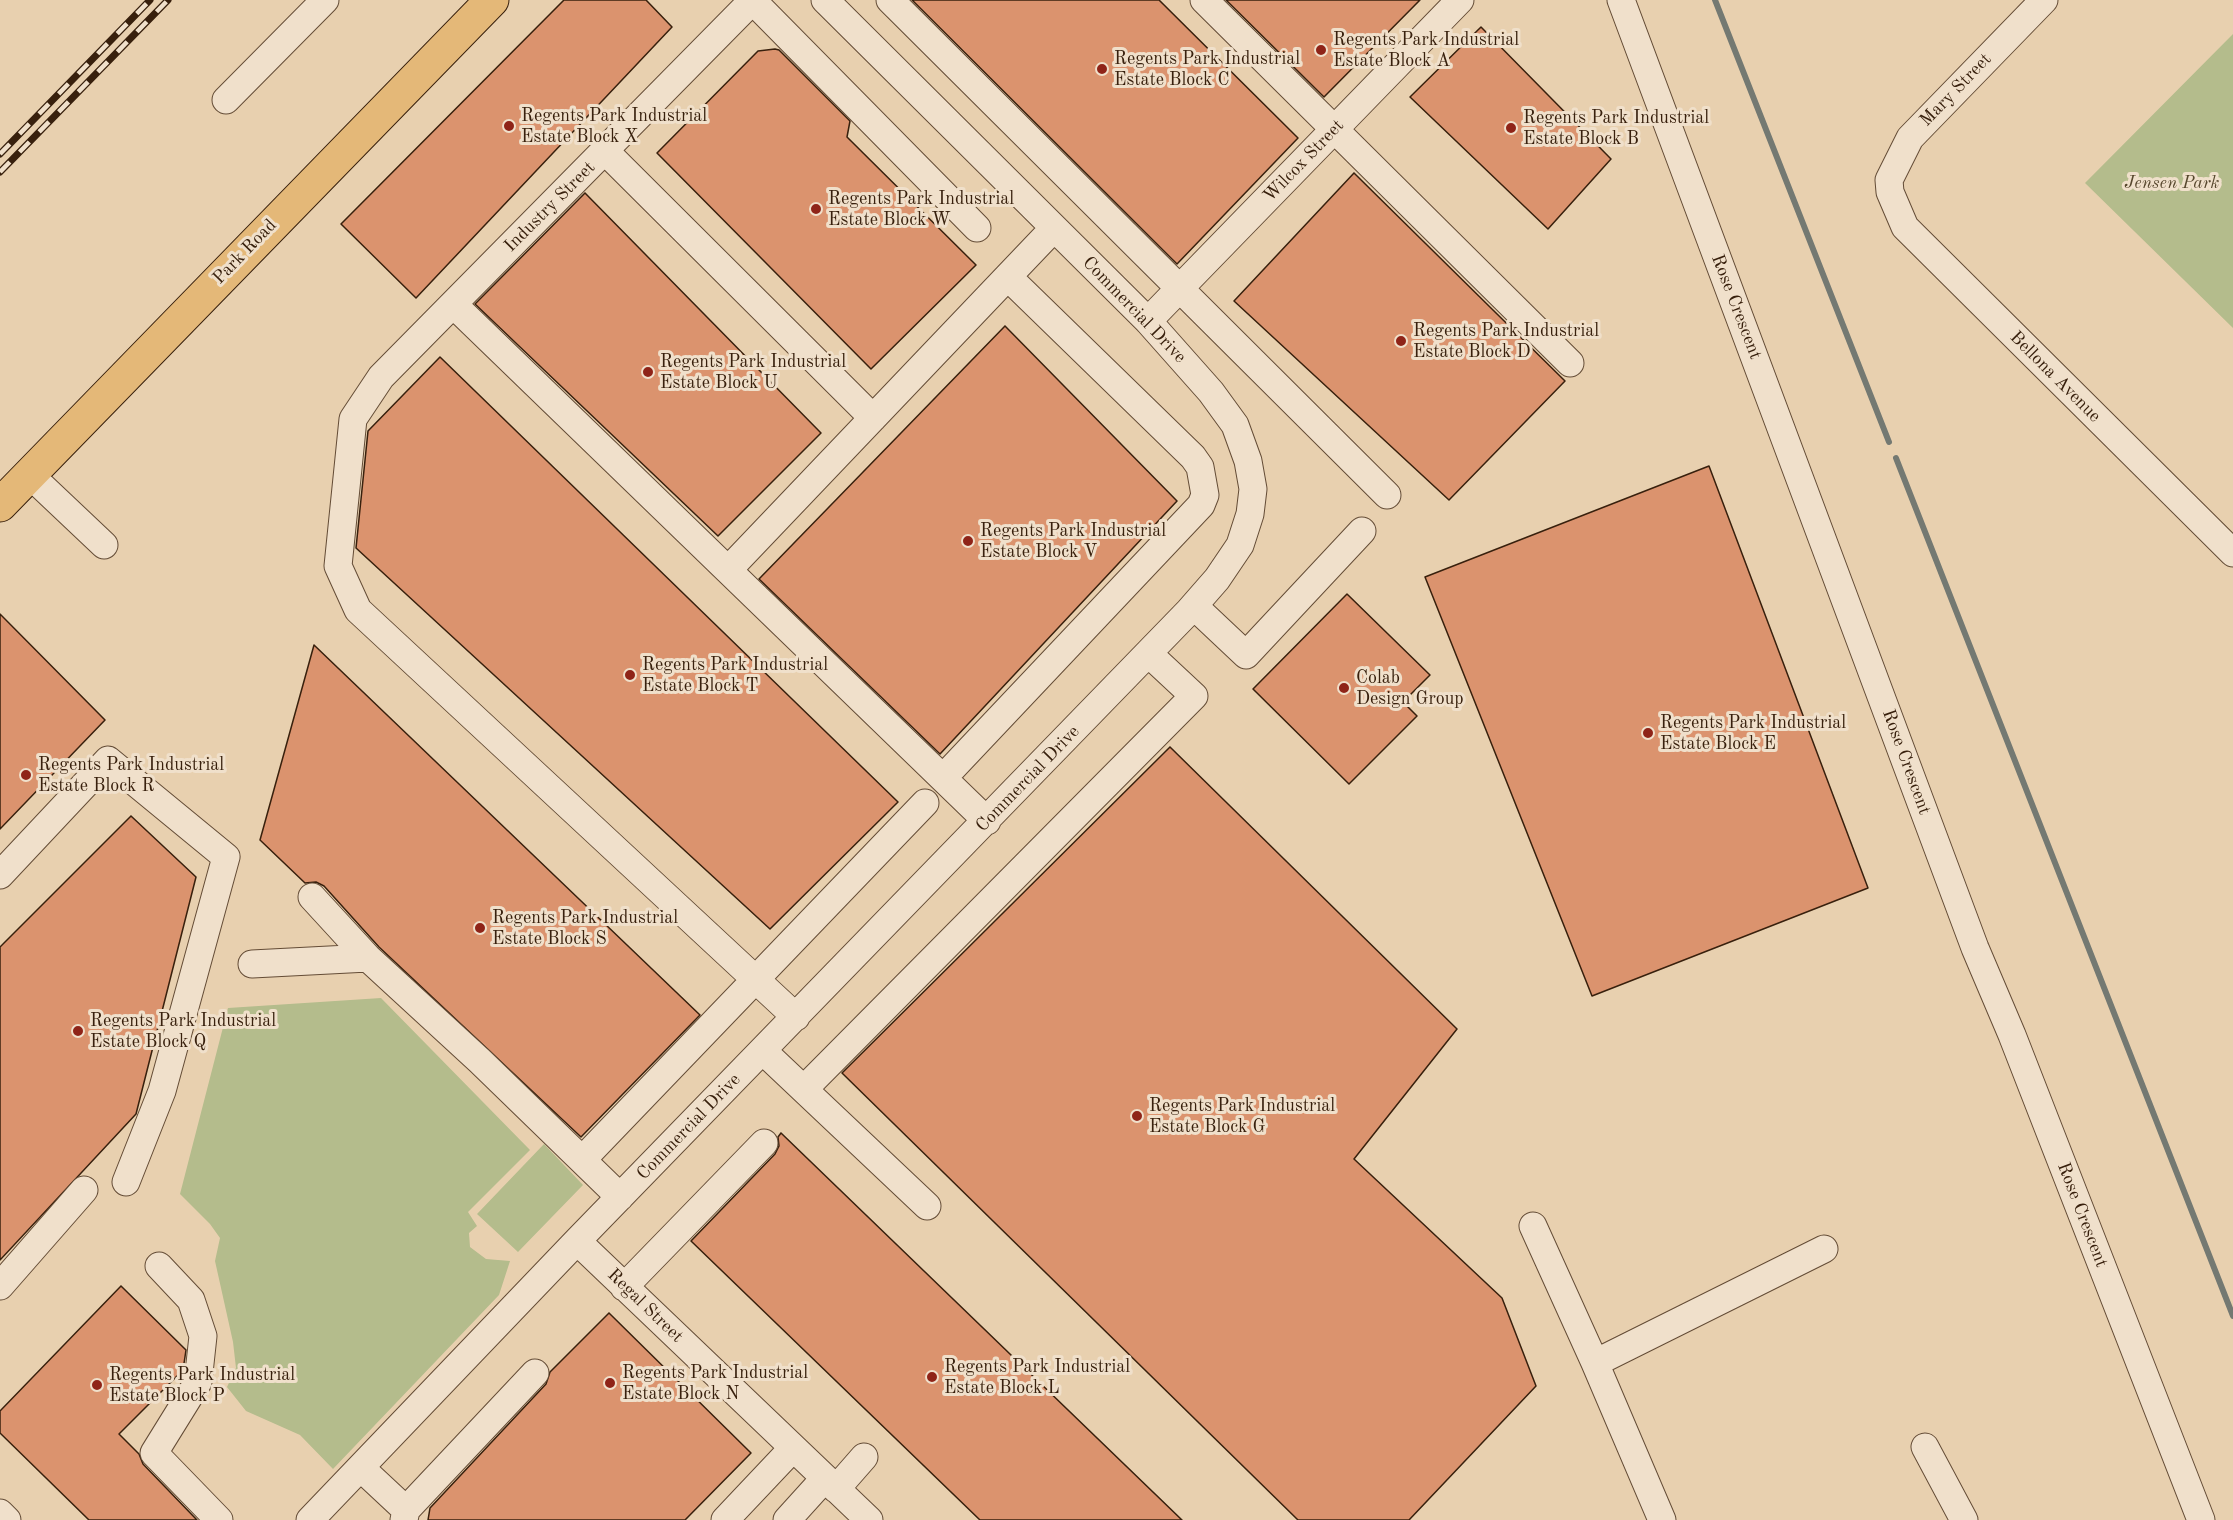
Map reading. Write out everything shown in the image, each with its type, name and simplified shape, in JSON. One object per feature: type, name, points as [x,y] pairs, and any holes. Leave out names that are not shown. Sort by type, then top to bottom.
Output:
[{"type":"main road","name":"Park Road","points":[[0,505],[492,0]]},
{"type":"street","points":[[226,100],[325,0]]},
{"type":"street","points":[[753,0],[977,228]]},
{"type":"street","name":"Industry Street","points":[[753,0],[381,377],[353,419],[338,566],[358,610],[756,980]]},
{"type":"street","name":"Commercial Drive","points":[[310,1520],[577,1241],[1149,654],[1217,579],[1240,545],[1250,514],[1253,489],[1248,461],[1235,425],[1211,392],[1148,321],[825,0]]},
{"type":"street","points":[[890,0],[1387,495]]},
{"type":"street","points":[[1204,0],[1570,363]]},
{"type":"street","name":"Wilcox Street","points":[[1148,321],[1460,0]]},
{"type":"street","name":"Rose Crescent","points":[[1620,0],[1975,948],[2012,1035],[2201,1520]]},
{"type":"street","name":"Mary Street","points":[[1890,192],[1890,180],[1910,138],[2044,0]]},
{"type":"street","points":[[605,151],[873,418]]},
{"type":"street","name":"Bellona Avenue","points":[[1890,192],[1905,227],[2233,553]]},
{"type":"street","points":[[728,570],[1054,228]]},
{"type":"street","points":[[943,778],[1201,505],[1205,495],[1200,467],[1193,457],[1008,277]]},
{"type":"street","points":[[454,305],[987,821]]},
{"type":"street","points":[[30,475],[104,545]]},
{"type":"street","points":[[1194,606],[1246,655],[1362,531]]},
{"type":"street","points":[[804,1089],[1194,696],[1149,654]]},
{"type":"street","points":[[0,875],[108,760],[226,857],[162,1091],[126,1182]]},
{"type":"street","points":[[582,1160],[925,803]]},
{"type":"street","points":[[312,897],[368,958],[480,1061],[620,1197]]},
{"type":"street","points":[[252,964],[368,958]]},
{"type":"street","points":[[756,980],[796,1017]]},
{"type":"street","points":[[763,1051],[927,1206]]},
{"type":"street","points":[[624,1287],[764,1143]]},
{"type":"street","points":[[0,1286],[84,1190]]},
{"type":"street","points":[[1533,1226],[1662,1520]]},
{"type":"street","name":"Regal Street","points":[[577,1241],[870,1520]]},
{"type":"street","points":[[1595,1363],[1824,1249]]},
{"type":"street","points":[[159,1266],[191,1300],[203,1336],[198,1382],[154,1453],[219,1520]]},
{"type":"street","points":[[361,1468],[405,1515],[535,1373]]},
{"type":"street","points":[[1925,1447],[1964,1520]]},
{"type":"street","points":[[725,1520],[794,1448]]},
{"type":"street","points":[[787,1520],[864,1457]]},
{"type":"street","points":[[0,1513],[7,1520]]},
{"type":"green space","name":"Jensen Park","points":[[2233,34],[2233,328],[2085,183]]},
{"type":"green space","points":[[381,998],[530,1150],[468,1212],[477,1226],[469,1233],[470,1247],[486,1259],[510,1261],[499,1295],[333,1469],[300,1435],[246,1411],[227,1387],[236,1368],[233,1342],[215,1261],[220,1238],[210,1224],[180,1194],[228,1008]]},
{"type":"green space","points":[[544,1144],[583,1185],[518,1252],[477,1214]]},
{"type":"building","name":"Regents Park Industrial Estate Block X","points":[[564,0],[646,0],[672,27],[416,298],[341,224]]},
{"type":"building","name":"Regents Park Industrial Estate Block C","points":[[912,0],[1159,0],[1298,138],[1177,264]]},
{"type":"building","name":"Regents Park Industrial Estate Block A","points":[[1226,0],[1420,0],[1324,97]]},
{"type":"building","name":"Regents Park Industrial Estate Block B","points":[[1481,27],[1611,159],[1548,229],[1410,97]]},
{"type":"building","name":"Regents Park Industrial Estate Block W","points":[[779,50],[850,121],[847,137],[976,265],[871,369],[657,153],[758,51]]},
{"type":"building","name":"Regents Park Industrial Estate Block D","points":[[1354,173],[1565,381],[1449,500],[1234,301]]},
{"type":"building","name":"Regents Park Industrial Estate Block U","points":[[585,193],[821,433],[718,536],[475,304]]},
{"type":"building","name":"Regents Park Industrial Estate Block V","points":[[1005,326],[1177,501],[940,754],[759,579]]},
{"type":"building","name":"Regents Park Industrial Estate Block T","points":[[440,357],[898,802],[770,929],[356,548],[368,431]]},
{"type":"building","name":"Regents Park Industrial Estate Block E","points":[[1709,466],[1868,888],[1592,996],[1425,577]]},
{"type":"building","points":[[1347,594],[1430,675],[1403,702],[1417,716],[1349,784],[1253,689]]},
{"type":"building","name":"Regents Park Industrial Estate Block R","points":[[0,614],[105,720],[0,829]]},
{"type":"building","name":"Regents Park Industrial Estate Block S","points":[[314,645],[700,1015],[581,1137],[379,947],[324,886],[316,882],[305,883],[260,840]]},
{"type":"building","name":"Regents Park Industrial Estate Block G","points":[[1170,747],[1457,1029],[1354,1159],[1502,1298],[1536,1386],[1409,1520],[1298,1520],[842,1073]]},
{"type":"building","name":"Regents Park Industrial Estate Block Q","points":[[131,816],[196,877],[136,1114],[0,1260],[0,947]]},
{"type":"building","name":"Regents Park Industrial Estate Block L","points":[[781,1133],[1182,1520],[980,1520],[691,1241],[775,1154]]},
{"type":"building","name":"Regents Park Industrial Estate Block P","points":[[121,1286],[186,1350],[183,1370],[119,1434],[139,1454],[143,1464],[197,1520],[89,1520],[0,1433],[0,1411]]},
{"type":"building","name":"Regents Park Industrial Estate Block N","points":[[609,1313],[751,1453],[685,1520],[428,1520],[430,1508],[546,1384],[550,1372]]},
{"type":"waterway","points":[[1715,0],[1889,442]]},
{"type":"waterway","points":[[1896,458],[2233,1316]]},
{"type":"railway","points":[[0,154],[150,0]]},
{"type":"railway","points":[[0,172],[168,0]]},
{"type":"place","name":"Regents Park Industrial Estate Block A","points":[[1321,50]]},
{"type":"place","name":"Regents Park Industrial Estate Block C","points":[[1102,69]]},
{"type":"place","name":"Regents Park Industrial Estate Block X","points":[[509,126]]},
{"type":"place","name":"Regents Park Industrial Estate Block B","points":[[1511,128]]},
{"type":"place","name":"Regents Park Industrial Estate Block W","points":[[816,209]]},
{"type":"place","name":"Regents Park Industrial Estate Block D","points":[[1401,341]]},
{"type":"place","name":"Regents Park Industrial Estate Block U","points":[[648,372]]},
{"type":"place","name":"Regents Park Industrial Estate Block V","points":[[968,541]]},
{"type":"place","name":"Regents Park Industrial Estate Block T","points":[[630,675]]},
{"type":"place","name":"Colab Design Group","points":[[1344,688]]},
{"type":"place","name":"Regents Park Industrial Estate Block E","points":[[1648,733]]},
{"type":"place","name":"Regents Park Industrial Estate Block R","points":[[26,775]]},
{"type":"place","name":"Regents Park Industrial Estate Block S","points":[[480,928]]},
{"type":"place","name":"Regents Park Industrial Estate Block Q","points":[[78,1031]]},
{"type":"place","name":"Regents Park Industrial Estate Block G","points":[[1137,1116]]},
{"type":"place","name":"Regents Park Industrial Estate Block L","points":[[932,1377]]},
{"type":"place","name":"Regents Park Industrial Estate Block N","points":[[610,1383]]},
{"type":"place","name":"Regents Park Industrial Estate Block P","points":[[97,1385]]}]
